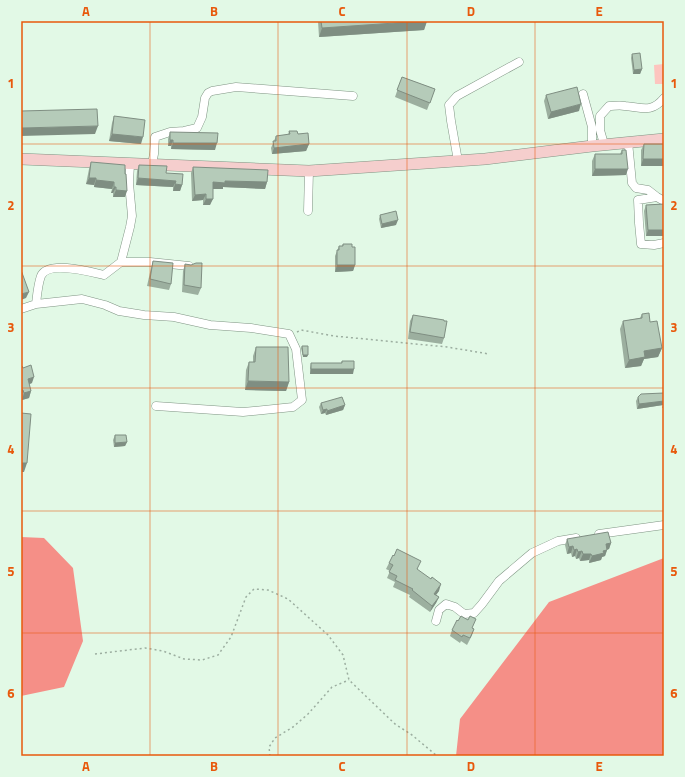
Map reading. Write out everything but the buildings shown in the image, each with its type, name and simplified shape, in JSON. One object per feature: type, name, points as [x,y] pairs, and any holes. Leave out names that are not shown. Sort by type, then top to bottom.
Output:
[{"type":"main road","points":[[21,159],[308,170],[485,159],[604,144],[664,139]]},
{"type":"street","points":[[458,161],[449,105],[457,96],[519,62]]},
{"type":"street","points":[[152,164],[155,137],[170,132],[197,128],[202,117],[205,98],[208,93],[212,91],[236,87],[353,96]]},
{"type":"street","points":[[583,94],[592,127],[592,146]]},
{"type":"street","points":[[604,144],[600,130],[600,116],[609,106],[626,106],[645,109],[660,104],[664,98]]},
{"type":"street","points":[[628,142],[632,183],[636,188],[648,190],[661,199]]},
{"type":"street","points":[[121,262],[132,216],[130,164]]},
{"type":"street","points":[[308,170],[308,211]]},
{"type":"street","points":[[661,199],[638,200],[640,236],[642,244],[664,244]]},
{"type":"street","points":[[36,304],[41,276],[45,271],[59,267],[104,275],[121,262],[150,262],[189,266]]},
{"type":"street","points":[[21,309],[36,304],[82,299],[106,305],[118,311],[144,315],[174,317],[210,324],[289,334],[296,349],[302,392],[302,400],[293,408],[243,412],[156,406]]},
{"type":"street","points":[[436,621],[440,610],[446,604],[464,614],[474,613],[499,581],[532,553],[558,541],[664,525]]},
{"type":"path","points":[[289,334],[301,330],[334,336],[447,347],[489,354]]},
{"type":"path","points":[[94,654],[146,648],[163,651],[184,659],[202,660],[218,655],[231,637],[246,598],[254,589],[268,590],[288,599],[328,635],[343,655],[349,680],[395,724],[417,739],[437,756]]},
{"type":"path","points":[[270,756],[269,747],[275,738],[293,727],[308,714],[332,687],[349,680]]},
{"type":"shaded area","points":[[664,64],[664,84],[655,84],[654,65]]},
{"type":"shaded area","points":[[21,537],[44,538],[73,568],[83,641],[64,687],[21,696]]},
{"type":"shaded area","points":[[664,558],[664,756],[456,756],[460,719],[549,602]]}]
